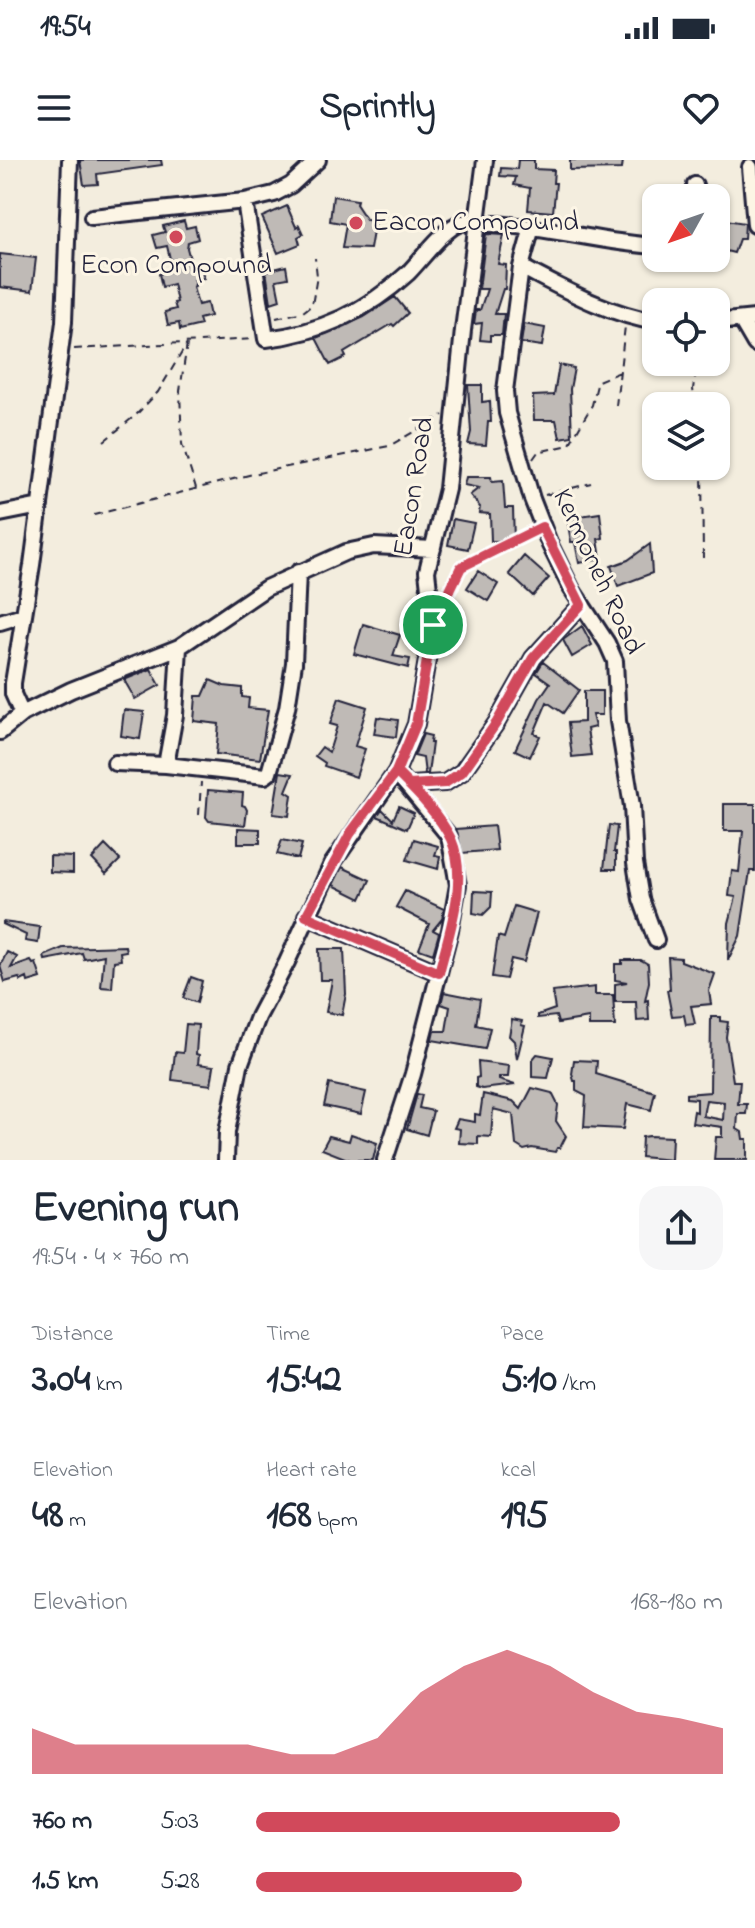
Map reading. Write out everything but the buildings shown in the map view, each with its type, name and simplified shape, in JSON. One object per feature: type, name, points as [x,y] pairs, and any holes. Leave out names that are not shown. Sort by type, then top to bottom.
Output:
[{"type":"street","points":[[22,714],[13,694],[13,683],[61,350],[70,160]]},
{"type":"street","points":[[92,217],[245,201],[274,194],[291,185],[318,160]]},
{"type":"street","name":"Eacon Road","points":[[226,1160],[227,1132],[243,1053],[306,916],[350,834],[396,772],[416,724],[433,625],[426,579],[447,489],[485,160]]},
{"type":"street","points":[[750,167],[755,225]]},
{"type":"street","points":[[245,201],[266,339],[292,336],[352,313],[385,292],[460,223],[532,227],[642,245]]},
{"type":"street","name":"Kermoneh Road","points":[[532,227],[521,267],[505,401],[542,527],[581,605],[615,661],[618,721],[632,806],[635,863],[641,899],[656,940]]},
{"type":"street","points":[[521,267],[626,317],[642,320]]},
{"type":"street","points":[[748,319],[755,344]]},
{"type":"street","points":[[0,514],[40,506]]},
{"type":"street","points":[[0,732],[22,714],[106,675],[179,647],[266,588],[298,572],[346,552],[374,546],[433,549]]},
{"type":"street","points":[[115,763],[166,765],[265,776],[272,769],[294,663],[298,572]]},
{"type":"street","points":[[409,785],[445,783],[462,772],[497,722],[533,658],[581,605]]},
{"type":"street","points":[[0,622],[23,615]]},
{"type":"street","points":[[166,765],[175,715],[179,647]]},
{"type":"street","points":[[385,1160],[413,1074],[439,973],[450,930],[458,876],[449,836],[396,772]]},
{"type":"street","points":[[306,916],[439,973]]},
{"type":"path","points":[[263,322],[303,312],[312,305],[317,276],[315,258]]},
{"type":"path","points":[[616,406],[626,317]]},
{"type":"path","points":[[61,350],[266,339]]},
{"type":"path","points":[[104,441],[158,392],[187,343]]},
{"type":"path","points":[[187,343],[180,391],[182,444],[196,489]]},
{"type":"path","points":[[523,469],[538,452],[569,445],[592,405],[598,381],[620,372]]},
{"type":"path","points":[[94,515],[253,474],[389,446],[454,409]]},
{"type":"path","points":[[702,480],[703,558]]},
{"type":"path","points":[[532,499],[591,483]]},
{"type":"path","points":[[433,625],[461,567],[542,527]]},
{"type":"path","points":[[199,815],[202,769]]},
{"type":"place","name":"Eacon Compound","points":[[356,223]]},
{"type":"place","name":"Econ Compound","points":[[176,237]]},
{"type":"route","points":[[433,625],[416,724],[396,772],[443,826],[453,845],[458,885],[439,973],[306,916],[350,834],[396,772],[409,785],[445,783],[462,772],[497,722],[533,658],[581,605],[542,527],[461,567],[433,625]]}]
